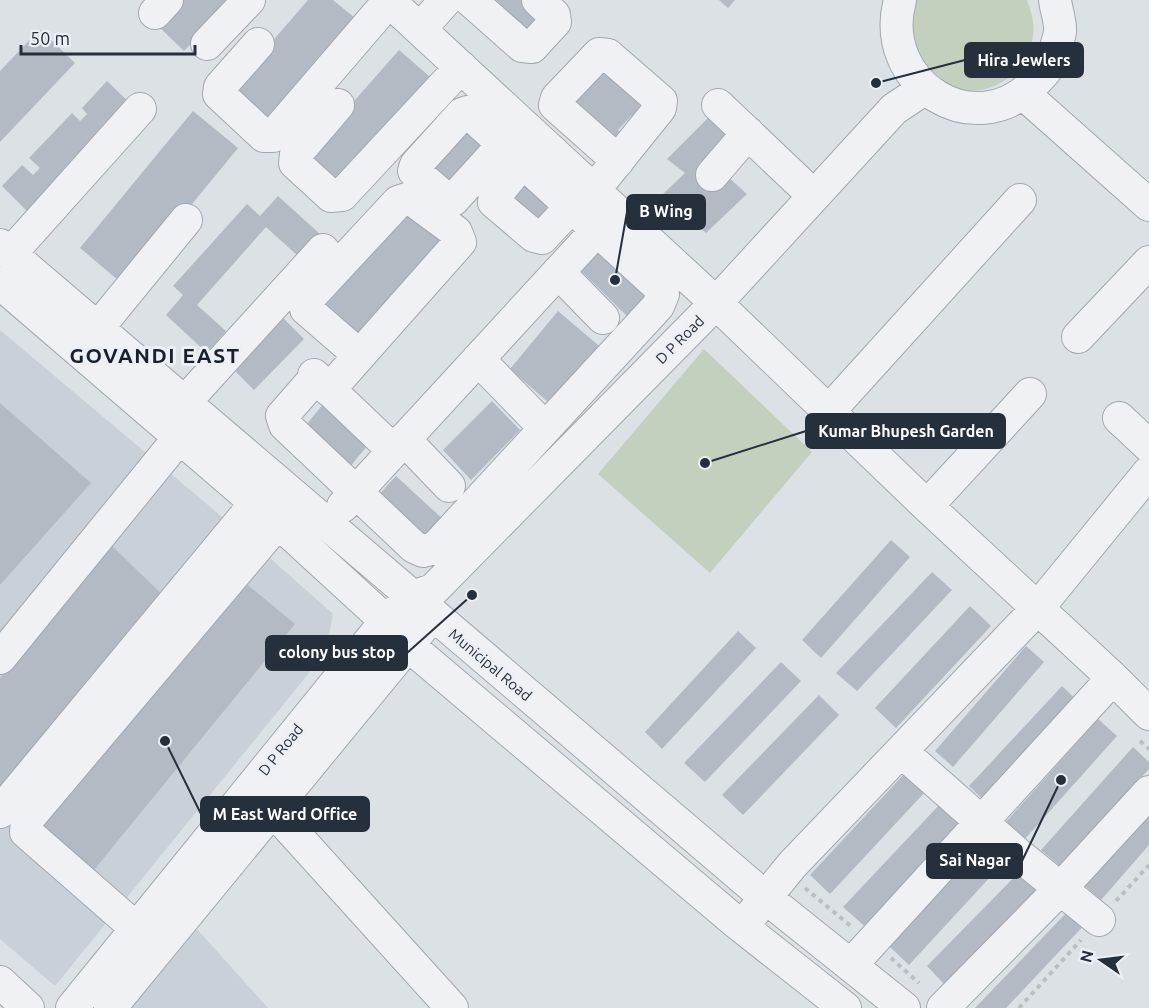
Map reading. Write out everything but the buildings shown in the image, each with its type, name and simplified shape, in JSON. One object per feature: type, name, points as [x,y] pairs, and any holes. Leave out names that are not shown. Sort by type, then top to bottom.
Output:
[{"type":"street","points":[[207,44],[249,0]]},
{"type":"street","points":[[258,44],[220,87],[219,94],[264,136],[273,136],[388,0],[461,67],[582,198],[597,230],[657,285],[663,294],[658,306],[435,548],[423,552],[414,547],[357,491],[285,426],[282,416],[315,377],[359,355],[460,242],[456,232],[411,198],[398,202],[306,301],[306,309],[359,355]]},
{"type":"street","points":[[420,29],[446,0]]},
{"type":"street","points":[[470,0],[522,46],[532,47],[555,22],[554,15],[538,0]]},
{"type":"street","points":[[900,0],[896,17],[897,43],[907,68],[924,89],[947,102],[974,108],[1000,105],[1024,94],[1049,67],[1060,31],[1055,0]]},
{"type":"street","points":[[338,105],[296,154],[295,163],[331,196],[342,195],[461,67]]},
{"type":"street","name":"D P Road","points":[[72,1008],[386,621],[426,601],[716,303],[894,109],[924,89]]},
{"type":"street","points":[[1024,94],[1149,205]]},
{"type":"street","points":[[718,105],[814,196]]},
{"type":"street","points":[[5,250],[140,109]]},
{"type":"street","points":[[712,175],[748,133]]},
{"type":"street","points":[[618,161],[582,198],[542,238],[534,236],[494,202],[513,154],[582,198],[716,303],[927,506],[1149,714]]},
{"type":"street","points":[[829,411],[1020,200]]},
{"type":"street","points":[[98,329],[186,220]]},
{"type":"street","points":[[326,524],[597,230]]},
{"type":"street","name":"Municipal Road","points":[[5,250],[184,403],[277,508],[408,645],[742,927],[845,1008]]},
{"type":"street","points":[[184,403],[323,250]]},
{"type":"street","points":[[1078,337],[1149,262]]},
{"type":"street","points":[[558,272],[603,318]]},
{"type":"street","name":"Municipal Road","points":[[0,284],[178,438],[277,508],[326,524],[426,601],[765,897],[904,1008]]},
{"type":"street","points":[[478,359],[545,428]]},
{"type":"street","points":[[315,377],[449,486]]},
{"type":"street","points":[[927,506],[1030,394]]},
{"type":"street","points":[[1119,418],[1149,446]]},
{"type":"street","points":[[0,658],[178,438]]},
{"type":"street","points":[[742,927],[792,865],[1037,609],[1149,472]]},
{"type":"street","points":[[0,812],[277,508]]},
{"type":"street","points":[[137,929],[26,832],[27,820],[277,508]]},
{"type":"street","name":"D P Road","points":[[110,1008],[408,645],[426,601]]},
{"type":"street","points":[[851,965],[1113,678]]},
{"type":"street","points":[[902,752],[981,822],[1099,920]]},
{"type":"street","points":[[943,1008],[1061,888],[1149,792]]},
{"type":"street","points":[[272,809],[452,1008]]},
{"type":"street","points":[[0,982],[28,1008]]},
{"type":"shaded area","points":[[0,330],[246,537],[333,614],[326,652],[55,986],[0,939]]},
{"type":"shaded area","points":[[197,929],[268,1008],[130,1008]]},
{"type":"green space","points":[[914,0],[1027,0],[1033,26],[1029,52],[1021,66],[997,85],[982,90],[967,91],[951,88],[936,81],[928,74],[909,44]]},
{"type":"green space","points":[[704,349],[812,452],[710,573],[598,474]]},
{"type":"place","name":"Hira Jewlers","points":[[876,83]]},
{"type":"place","name":"B Wing","points":[[615,280]]},
{"type":"place","name":"Kumar Bhupesh Garden","points":[[705,463]]},
{"type":"place","name":"colony bus stop","points":[[472,595]]},
{"type":"place","name":"M East Ward Office","points":[[165,741]]},
{"type":"place","name":"Sai Nagar","points":[[1061,780]]},
{"type":"district","name":"GOVANDI EAST","points":[[155,356]]}]
